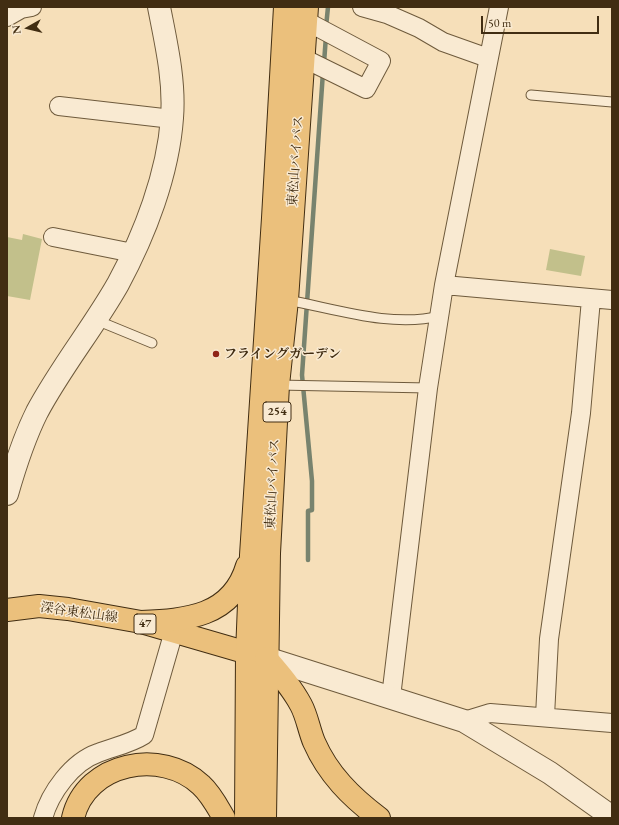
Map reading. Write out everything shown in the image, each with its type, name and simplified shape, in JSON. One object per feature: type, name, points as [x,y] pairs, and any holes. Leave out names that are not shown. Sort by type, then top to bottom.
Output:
[{"type":"main road","name":"東松山バイパス","points":[[265,818],[250,555],[274,210],[285,7]]},
{"type":"main road","name":"東松山バイパス","points":[[246,818],[256,656],[269,553],[278,385],[287,300],[306,14]]},
{"type":"main road","points":[[141,622],[181,620],[200,615],[215,608],[228,599],[234,591],[244,575],[250,555]]},
{"type":"main road","name":"深谷東松山線","points":[[12,605],[68,609],[141,622],[256,656]]},
{"type":"main road","points":[[256,656],[286,681],[301,705],[314,742],[333,775],[356,801],[379,818]]},
{"type":"main road","points":[[73,818],[84,794],[100,779],[118,769],[141,764],[162,765],[183,773],[201,785],[214,801],[224,818]]},
{"type":"street","points":[[7,17],[21,9],[32,7]]},
{"type":"street","points":[[7,494],[21,450],[37,413],[58,375],[117,285],[156,200],[172,119],[172,85],[159,7]]},
{"type":"street","points":[[362,7],[387,14],[419,28],[443,42],[488,58]]},
{"type":"street","points":[[391,697],[428,388],[444,286],[499,7]]},
{"type":"street","points":[[303,58],[366,89],[381,61],[306,14]]},
{"type":"street","points":[[59,106],[172,119]]},
{"type":"street","points":[[53,237],[133,252]]},
{"type":"street","points":[[444,286],[612,300]]},
{"type":"street","points":[[545,716],[549,639],[580,421],[591,299]]},
{"type":"street","points":[[43,818],[51,799],[66,776],[95,753],[137,740],[144,735],[174,631]]},
{"type":"street","points":[[256,656],[464,721],[550,773],[612,817]]},
{"type":"street","points":[[464,721],[490,713],[545,716],[612,723]]},
{"type":"lane","points":[[531,95],[612,102]]},
{"type":"lane","points":[[287,300],[400,321],[424,320],[440,316]]},
{"type":"lane","points":[[94,319],[152,343]]},
{"type":"lane","points":[[278,385],[428,388]]},
{"type":"shaded area","points":[[23,234],[42,239],[30,300],[7,296],[7,237],[22,240]]},
{"type":"shaded area","points":[[550,249],[585,256],[581,276],[546,270]]},
{"type":"waterway","points":[[326,27],[328,7]]},
{"type":"waterway","points":[[324,63],[326,36]]},
{"type":"waterway","points":[[308,560],[308,511],[312,510],[312,481],[302,375],[323,72]]},
{"type":"place","name":"フライングガーデン","points":[[216,354]]}]
